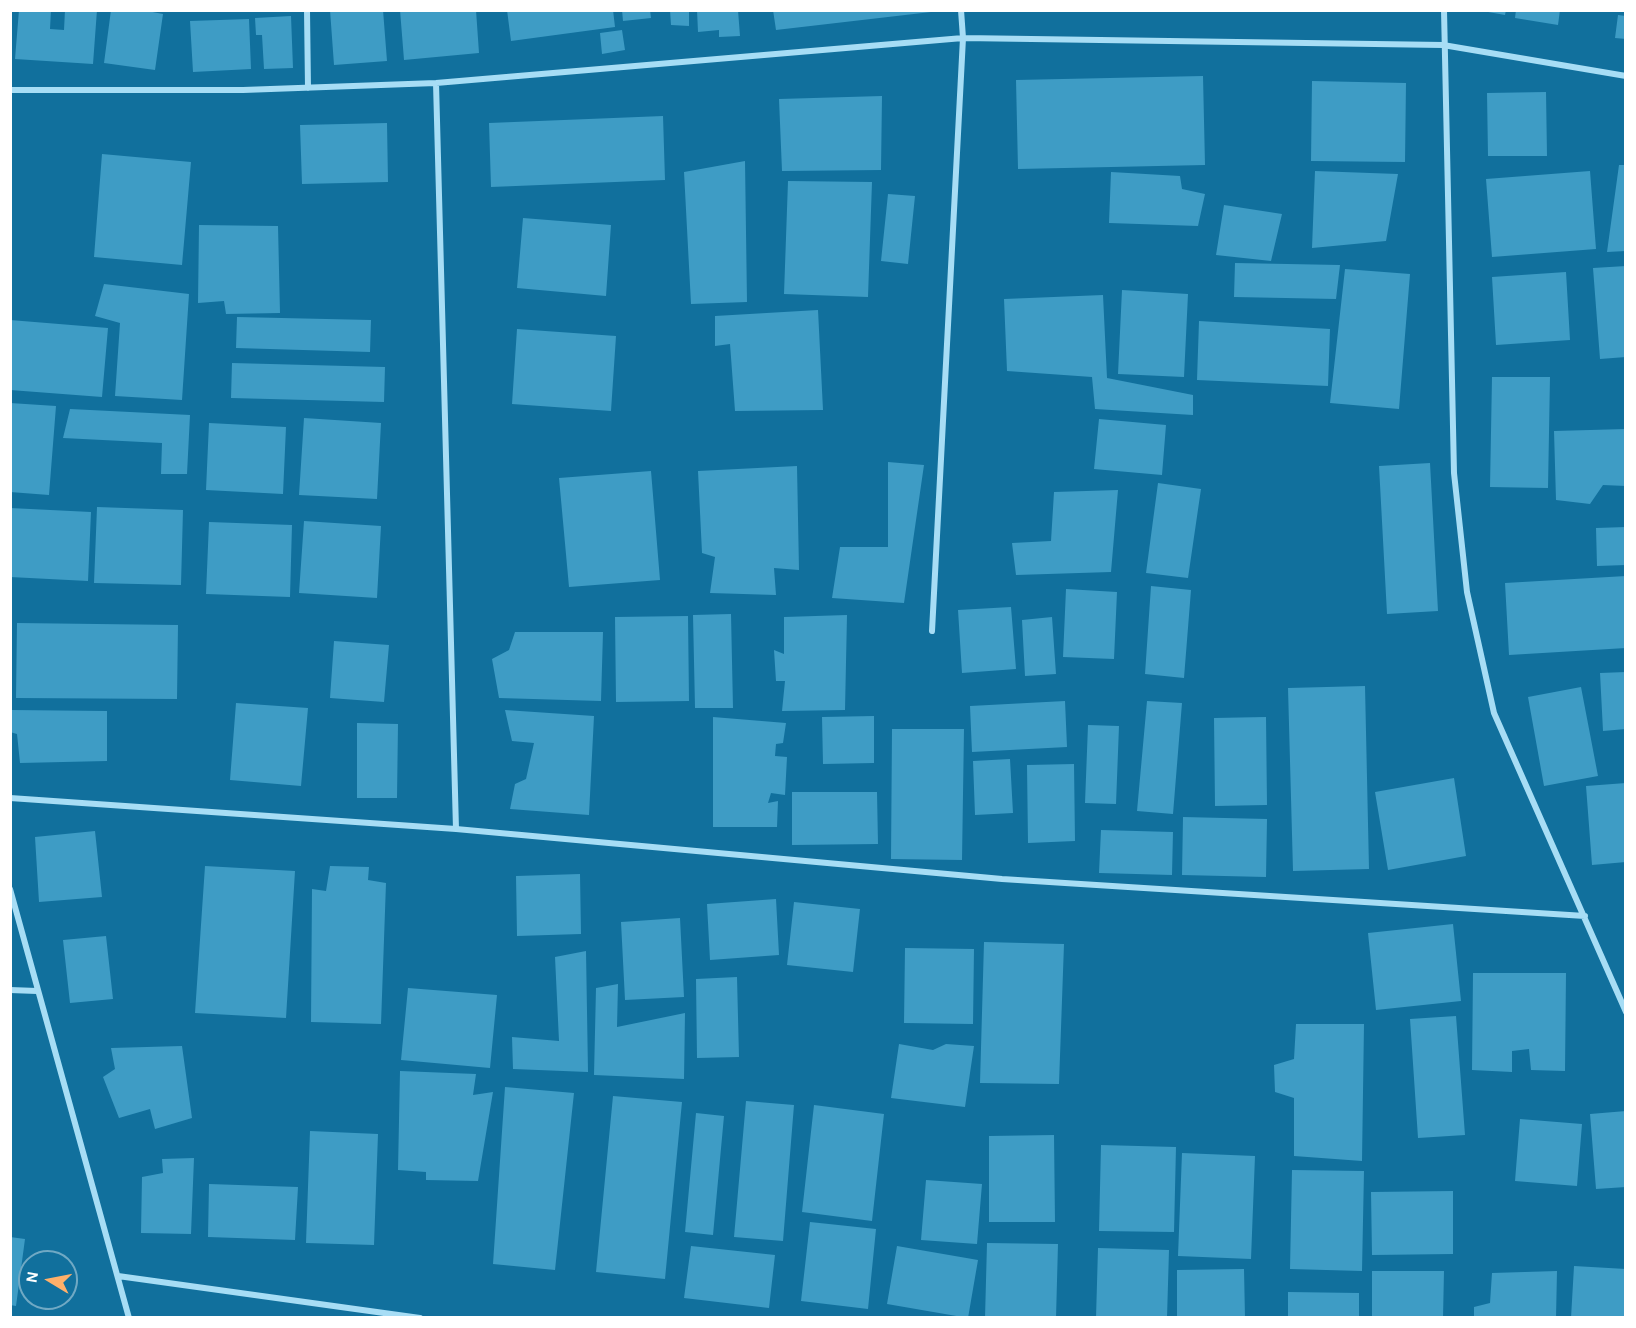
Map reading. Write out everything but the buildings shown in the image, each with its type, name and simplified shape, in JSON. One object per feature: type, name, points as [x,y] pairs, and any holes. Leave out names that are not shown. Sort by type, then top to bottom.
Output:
[{"type":"street","points":[[307,10],[308,88]]},
{"type":"street","points":[[932,631],[963,38],[961,10]]},
{"type":"street","points":[[1444,10],[1454,473],[1467,592],[1494,713],[1626,1012]]},
{"type":"street","points":[[10,90],[243,90],[436,83],[963,38],[1443,45],[1626,76]]},
{"type":"street","points":[[436,83],[456,829]]},
{"type":"street","points":[[10,798],[456,829],[1002,879],[1585,916]]},
{"type":"street","points":[[10,889],[129,1317]]},
{"type":"street","points":[[10,990],[37,991]]},
{"type":"street","points":[[118,1276],[420,1317]]}]
